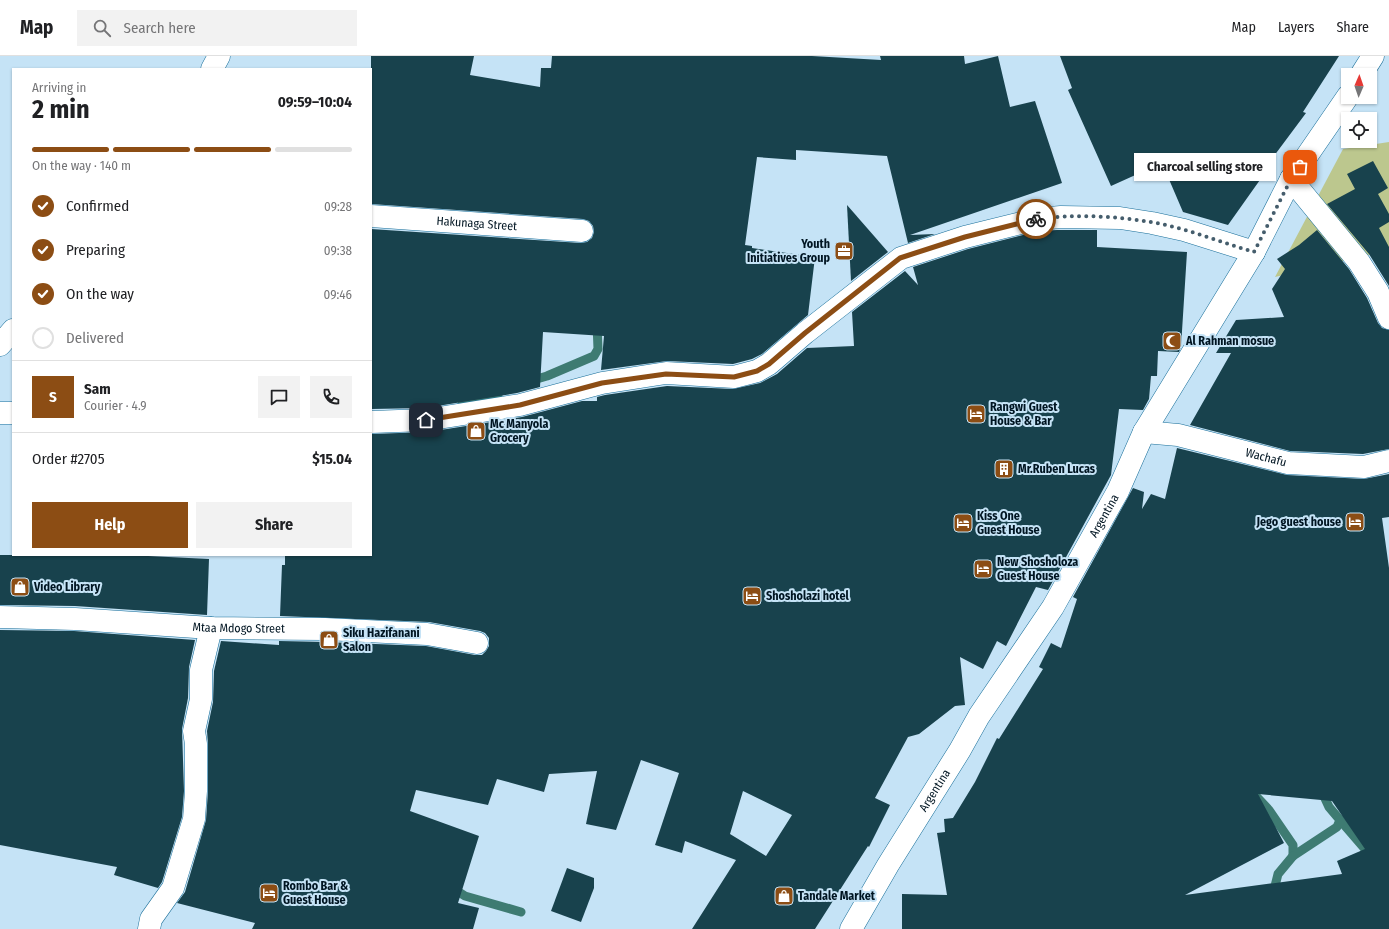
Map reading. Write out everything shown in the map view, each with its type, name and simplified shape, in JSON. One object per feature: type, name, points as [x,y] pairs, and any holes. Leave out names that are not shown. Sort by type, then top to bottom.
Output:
[{"type":"street","points":[[213,68],[219,56]]},
{"type":"street","points":[[1365,68],[1373,56]]},
{"type":"street","name":"Argentina","points":[[851,929],[888,865],[960,750],[979,716],[1053,607],[1118,491],[1144,432],[1254,252],[1291,179],[1343,104]]},
{"type":"street","points":[[1291,179],[1356,257],[1378,292],[1389,318]]},
{"type":"street","name":"Hakunaga Street","points":[[372,216],[582,231]]},
{"type":"street","points":[[372,422],[426,420],[504,407],[602,383],[666,374],[734,377],[757,371],[769,364],[805,333],[900,258],[965,237],[1038,219],[1061,217],[1120,218],[1152,222],[1184,230],[1254,252]]},
{"type":"street","points":[[0,345],[12,331]]},
{"type":"street","points":[[0,413],[12,413]]},
{"type":"street","name":"Wachafu","points":[[1144,432],[1178,435],[1288,463],[1364,467],[1389,461]]},
{"type":"street","name":"Mtaa Mdogo Street","points":[[0,616],[75,619],[211,628],[326,629],[427,634],[477,643]]},
{"type":"street","points":[[149,929],[150,919],[173,888],[194,819],[196,778],[194,731],[201,699],[201,670],[211,628]]},
{"type":"green space","points":[[1389,142],[1389,250],[1275,277],[1343,149],[1377,148],[1377,144]]},
{"type":"building","points":[[371,56],[474,56],[470,75],[540,87],[541,68],[551,68],[552,56],[812,56],[881,60],[880,56],[964,56],[965,64],[998,56],[1010,107],[1035,101],[1062,183],[910,235],[935,234],[908,243],[887,156],[796,150],[796,160],[757,157],[745,245],[752,246],[752,248],[815,257],[808,315],[762,354],[752,359],[733,364],[667,361],[601,370],[604,336],[543,332],[540,387],[517,393],[425,408],[372,409],[372,229],[581,243],[587,242],[592,238],[594,232],[593,226],[589,221],[583,219],[372,204]]},
{"type":"building","points":[[1060,56],[1339,56],[1303,112],[1306,113],[1271,160],[1264,164],[1267,170],[1228,225],[1183,212],[1162,163],[1111,186],[1068,90],[1072,88]]},
{"type":"building","points":[[1373,161],[1388,188],[1378,194],[1389,214],[1389,222],[1379,228],[1389,247],[1389,286],[1369,254],[1327,204],[1355,189],[1347,174]]},
{"type":"building","points":[[847,205],[888,252],[851,281]]},
{"type":"building","points":[[1097,230],[1097,247],[1187,252],[1181,347],[1179,352],[1158,351],[1157,376],[1151,376],[1149,399],[1143,410],[1119,409],[1111,475],[1048,590],[1036,587],[1006,646],[997,641],[983,669],[960,657],[965,705],[955,706],[919,734],[908,737],[875,798],[890,805],[869,847],[868,846],[815,929],[692,929],[736,860],[685,841],[682,853],[655,845],[679,773],[641,760],[616,830],[586,824],[597,771],[549,774],[544,792],[497,779],[488,805],[416,790],[410,811],[479,836],[458,903],[479,908],[473,929],[252,929],[255,923],[177,903],[185,892],[206,820],[208,791],[207,731],[213,702],[214,671],[221,641],[279,645],[279,641],[426,646],[475,655],[482,655],[489,646],[489,638],[485,633],[480,631],[429,622],[280,616],[282,565],[285,565],[285,556],[372,556],[372,434],[428,432],[522,417],[582,401],[597,401],[597,397],[605,395],[667,386],[733,389],[760,383],[777,374],[807,348],[854,346],[852,312],[905,271],[918,285],[913,267],[968,249],[1039,231]],"holes":[[[743,791],[792,815],[766,856],[730,834]]]},
{"type":"building","points":[[1317,230],[1349,269],[1367,298],[1378,323],[1382,328],[1389,330],[1389,449],[1363,454],[1290,451],[1190,425],[1231,353],[1216,353],[1236,320],[1284,317],[1272,289],[1285,269],[1277,259],[1299,245]]},
{"type":"building","points":[[1177,448],[1287,475],[1364,479],[1389,474],[1389,517],[1382,518],[1389,568],[1389,929],[902,929],[902,894],[947,895],[937,833],[945,832],[944,819],[953,818],[975,782],[997,738],[999,739],[1043,669],[1039,667],[1051,643],[1061,648],[1077,599],[1073,597],[1133,488],[1144,492],[1142,509],[1151,494],[1165,499]],"holes":[[[1258,794],[1332,801],[1365,849],[1337,861],[1342,874],[1185,895],[1284,843]]]},
{"type":"building","points":[[0,555],[148,556],[209,559],[207,615],[75,606],[0,605]]},
{"type":"building","points":[[0,630],[74,631],[195,640],[189,667],[188,698],[182,729],[184,791],[182,817],[162,882],[158,888],[114,875],[117,867],[0,845]]},
{"type":"building","points":[[567,868],[594,878],[594,888],[581,922],[551,911]]},
{"type":"waterway","points":[[530,381],[547,376],[594,356],[598,349],[597,323]]},
{"type":"waterway","points":[[462,404],[498,395]]},
{"type":"waterway","points":[[1256,796],[1269,810],[1293,845],[1293,856],[1337,827],[1340,820],[1329,807],[1323,794],[1325,790]]},
{"type":"waterway","points":[[1340,820],[1365,849]]},
{"type":"waterway","points":[[1273,894],[1278,874],[1293,856]]},
{"type":"waterway","points":[[451,887],[465,896],[521,912]]},
{"type":"way so far","points":[[1036,219],[1061,217],[1120,218],[1152,222],[1184,230],[1254,252],[1291,179],[1300,167]]},
{"type":"place","name":"Charcoal selling store","points":[[1300,167]]},
{"type":"place","name":"Youth Initiatives Group","points":[[844,251]]},
{"type":"place","name":"Al Rahman mosue","points":[[1172,341]]},
{"type":"place","name":"Rangwi Guest House & Bar","points":[[976,414]]},
{"type":"place","name":"Mc Manyola Grocery","points":[[476,431]]},
{"type":"place","name":"Mr.Ruben Lucas","points":[[1004,469]]},
{"type":"place","name":"Jego guest house","points":[[1355,522]]},
{"type":"place","name":"Kiss One Guest House","points":[[963,523]]},
{"type":"place","name":"New Shosholoza Guest House","points":[[983,569]]},
{"type":"place","name":"Video Library","points":[[20,587]]},
{"type":"place","name":"Shosholazi hotel","points":[[752,596]]},
{"type":"place","name":"Siku Hazifanani Salon","points":[[329,640]]},
{"type":"place","name":"Rombo Bar & Guest House","points":[[269,893]]},
{"type":"place","name":"Tandale Market","points":[[784,896]]},
{"type":"route","points":[[426,420],[520,405],[602,383],[666,374],[734,377],[757,371],[769,364],[805,333],[900,258],[965,237],[1036,219]]}]
